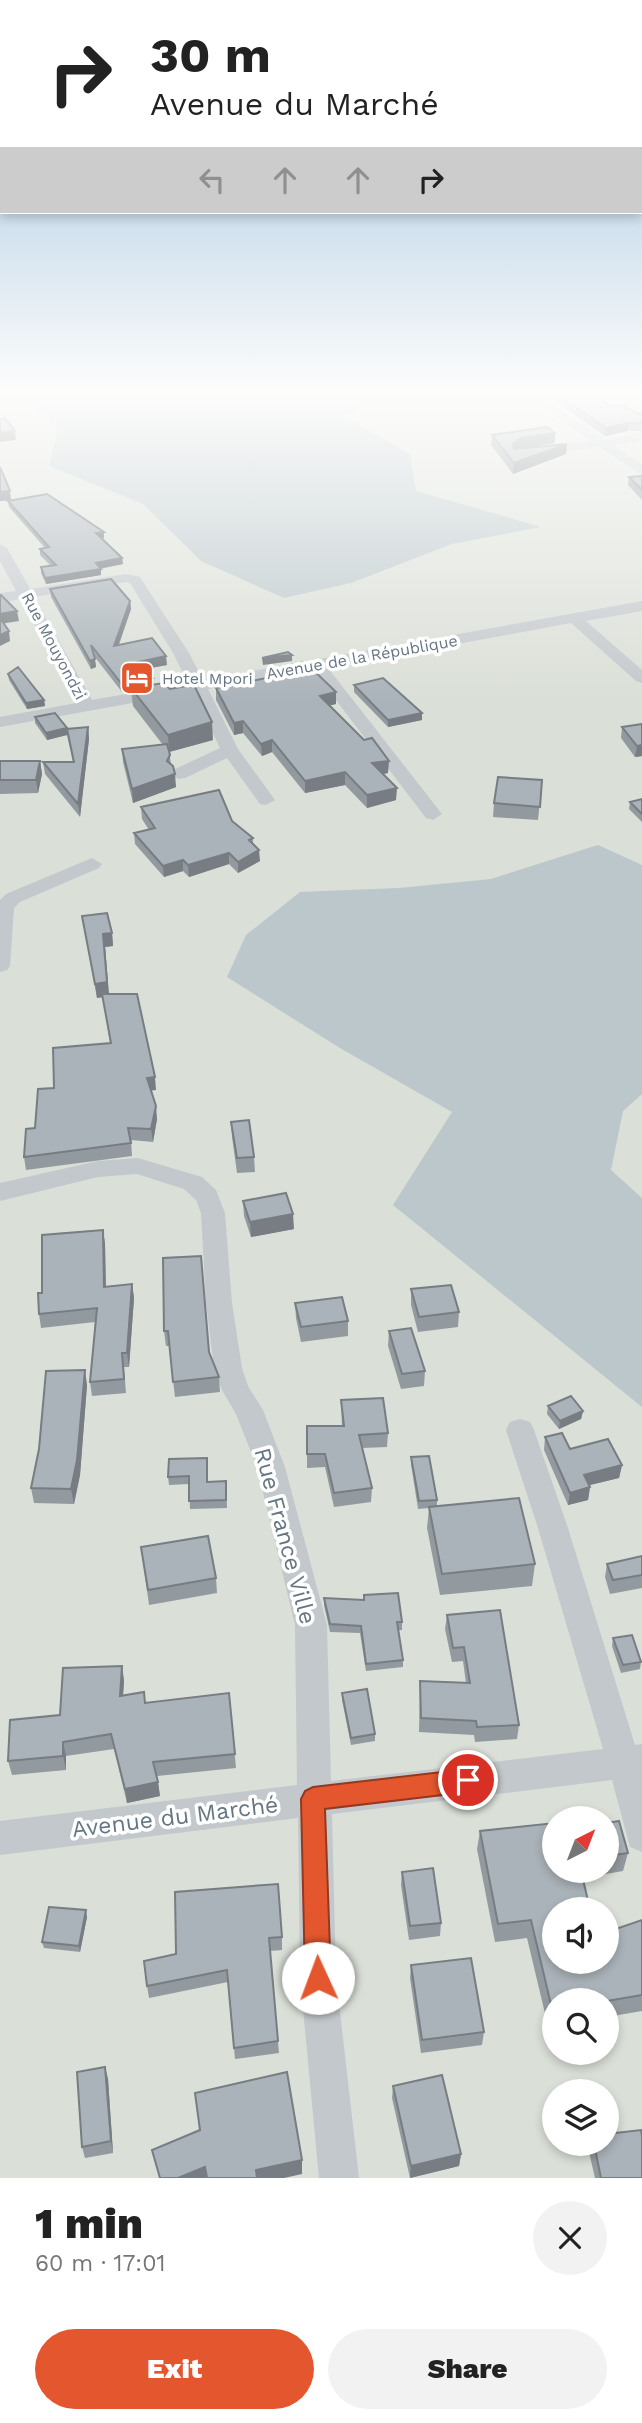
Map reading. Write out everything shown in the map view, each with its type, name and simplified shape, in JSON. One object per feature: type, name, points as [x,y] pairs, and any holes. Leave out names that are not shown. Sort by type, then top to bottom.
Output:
[{"type":"street","name":"Rue Mouyondzi","points":[[0,548],[87,707]]},
{"type":"street","points":[[0,598],[126,578],[135,580],[181,653],[230,750],[266,800]]},
{"type":"street","name":"Avenue de la République","points":[[0,722],[642,606]]},
{"type":"street","points":[[575,619],[642,678]]},
{"type":"street","points":[[318,666],[433,814]]},
{"type":"street","points":[[178,774],[230,750]]},
{"type":"street","points":[[0,966],[4,907],[13,898],[92,864]]},
{"type":"street","name":"Rue France Ville","points":[[0,1192],[66,1175],[138,1166],[193,1183],[207,1196],[213,1213],[219,1303],[228,1367],[236,1390],[249,1410],[271,1467],[310,1625],[318,1978],[339,2178]]},
{"type":"street","points":[[520,1430],[633,1761],[642,1835]]},
{"type":"street","name":"Avenue du Marché","points":[[0,1838],[633,1761]]},
{"type":"shaded area","points":[[0,498],[642,498],[642,2178],[0,2178]]},
{"type":"shaded area","points":[[127,498],[439,498],[541,527],[452,544],[351,583],[284,598],[201,561],[143,504]]},
{"type":"shaded area","points":[[598,845],[642,865],[642,1094],[623,1111],[611,1170],[642,1198],[642,1407],[393,1205],[452,1112],[340,1048],[227,977],[246,935],[300,892],[399,888],[491,879]]},
{"type":"building","points":[[52,498],[104,532],[96,533],[122,558],[96,563],[101,569],[45,578],[41,567],[56,565],[40,549],[49,547],[8,501]]},
{"type":"building","points":[[111,579],[130,601],[114,646],[152,638],[166,656],[138,662],[153,678],[121,683],[91,645],[95,659],[90,661],[50,589]]},
{"type":"building","points":[[1,595],[17,611],[0,614]]},
{"type":"building","points":[[0,618],[9,631],[0,635]]},
{"type":"building","points":[[288,652],[292,655],[262,658]]},
{"type":"building","points":[[305,662],[336,692],[320,696],[364,740],[372,738],[389,761],[372,763],[397,788],[367,795],[345,772],[305,781],[272,740],[261,744],[243,721],[234,723],[216,688],[287,674],[279,667]]},
{"type":"building","points":[[18,667],[44,700],[26,703],[8,674]]},
{"type":"building","points":[[383,678],[422,713],[388,720],[354,685]]},
{"type":"building","points":[[164,683],[170,689],[191,685],[195,687],[212,722],[168,735],[131,688]]},
{"type":"building","points":[[55,713],[67,728],[46,733],[35,717]]},
{"type":"building","points":[[642,724],[642,745],[637,746],[622,727]]},
{"type":"building","points":[[88,727],[78,804],[43,762],[74,762],[67,729]]},
{"type":"building","points":[[167,744],[170,755],[167,761],[173,766],[175,774],[132,789],[122,749]]},
{"type":"building","points":[[0,761],[40,761],[36,780],[0,780]]},
{"type":"building","points":[[498,777],[542,780],[540,807],[494,803]]},
{"type":"building","points":[[219,790],[232,821],[253,838],[249,840],[259,850],[238,862],[229,853],[188,865],[183,860],[163,866],[134,833],[155,828],[141,807]]},
{"type":"building","points":[[642,799],[642,814],[630,802]]},
{"type":"building","points":[[107,913],[112,933],[103,934],[107,982],[95,984],[82,916]]},
{"type":"building","points":[[102,994],[137,994],[155,1077],[147,1078],[156,1106],[151,1129],[128,1128],[131,1143],[24,1157],[26,1129],[35,1128],[38,1089],[54,1088],[53,1048],[111,1043]]},
{"type":"building","points":[[249,1120],[254,1157],[237,1158],[231,1122]]},
{"type":"building","points":[[286,1193],[293,1214],[250,1222],[243,1201]]},
{"type":"building","points":[[103,1230],[104,1287],[132,1284],[127,1353],[122,1353],[124,1379],[90,1382],[97,1308],[39,1314],[38,1293],[42,1293],[42,1235]]},
{"type":"building","points":[[201,1256],[209,1352],[219,1377],[173,1382],[168,1331],[164,1331],[163,1258]]},
{"type":"building","points":[[451,1285],[459,1312],[419,1317],[411,1289]]},
{"type":"building","points":[[342,1297],[348,1321],[301,1327],[295,1303]]},
{"type":"building","points":[[411,1328],[425,1371],[402,1374],[389,1331]]},
{"type":"building","points":[[85,1370],[77,1460],[71,1489],[31,1488],[39,1449],[46,1371]]},
{"type":"building","points":[[571,1396],[583,1411],[560,1421],[548,1406]]},
{"type":"building","points":[[383,1398],[388,1433],[359,1435],[372,1488],[334,1493],[325,1454],[307,1454],[307,1426],[344,1426],[341,1400]]},
{"type":"building","points":[[562,1433],[570,1449],[608,1439],[622,1465],[584,1475],[590,1487],[570,1493],[545,1437]]},
{"type":"building","points":[[429,1456],[437,1500],[419,1501],[411,1457]]},
{"type":"building","points":[[207,1458],[207,1482],[226,1481],[226,1500],[189,1501],[189,1476],[168,1477],[169,1459]]},
{"type":"building","points":[[519,1498],[535,1564],[442,1574],[429,1507]]},
{"type":"building","points":[[208,1536],[216,1578],[148,1590],[141,1547]]},
{"type":"building","points":[[642,1556],[642,1575],[613,1580],[607,1564]]},
{"type":"building","points":[[398,1593],[402,1622],[397,1622],[403,1660],[366,1664],[361,1626],[330,1624],[324,1598],[364,1600],[364,1595]]},
{"type":"building","points":[[500,1610],[519,1725],[477,1727],[476,1721],[421,1718],[420,1681],[470,1683],[464,1647],[453,1648],[447,1615]]},
{"type":"building","points":[[632,1635],[641,1662],[623,1665],[613,1638]]},
{"type":"building","points":[[122,1666],[120,1696],[144,1692],[145,1703],[229,1693],[235,1754],[153,1762],[158,1782],[125,1789],[111,1734],[63,1742],[63,1756],[8,1761],[10,1720],[60,1715],[63,1668]]},
{"type":"building","points":[[367,1689],[375,1734],[351,1738],[342,1693]]},
{"type":"building","points":[[542,1824],[542,1883],[584,1883],[587,1897],[542,1897],[542,1967],[531,1920],[498,1924],[480,1831]]},
{"type":"building","points":[[620,1825],[628,1853],[620,1854]]},
{"type":"building","points":[[433,1868],[441,1923],[410,1926],[402,1872]]},
{"type":"building","points":[[278,1884],[282,1937],[269,1938],[278,2041],[234,2048],[227,1970],[147,1986],[144,1961],[176,1954],[175,1892]]},
{"type":"building","points":[[49,1907],[86,1910],[79,1946],[42,1942]]},
{"type":"building","points":[[642,1920],[642,1995],[619,1999],[619,1988],[547,1988],[544,1974],[619,1974],[619,1928]]},
{"type":"building","points":[[471,1958],[484,2032],[422,2040],[411,1965]]},
{"type":"building","points":[[105,2067],[111,2141],[82,2147],[77,2072]]},
{"type":"building","points":[[287,2072],[302,2160],[256,2170],[257,2178],[207,2178],[205,2167],[178,2178],[160,2178],[152,2150],[200,2130],[195,2093]]},
{"type":"building","points":[[442,2075],[461,2154],[411,2166],[393,2086]]},
{"type":"building","points":[[641,2130],[642,2178],[601,2178],[596,2156],[619,2156],[619,2133]]},
{"type":"place","name":"Hotel Mpori","points":[[137,678]]},
{"type":"route","points":[[318,1978],[313,1799],[468,1780]]}]
